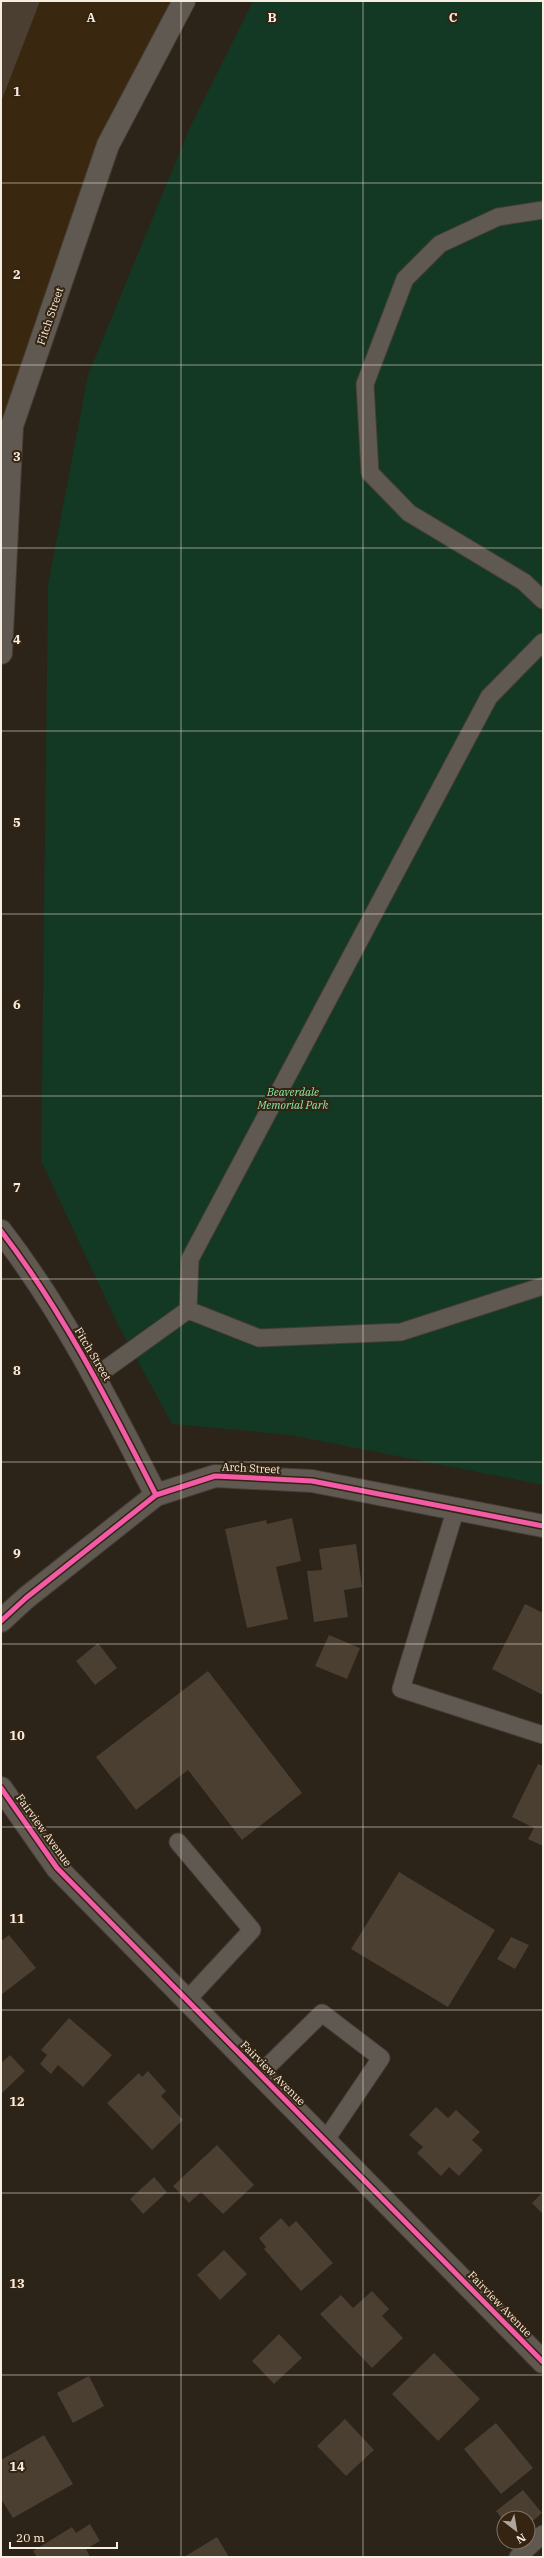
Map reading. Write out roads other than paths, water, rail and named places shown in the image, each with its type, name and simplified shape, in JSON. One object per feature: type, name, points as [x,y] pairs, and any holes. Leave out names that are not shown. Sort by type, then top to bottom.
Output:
[{"type":"street","name":"Fitch Street","points":[[1,653],[12,426],[108,145],[184,1]]},
{"type":"street","name":"Fitch Street","points":[[1,1231],[30,1270],[96,1376],[156,1495]]},
{"type":"street","name":"Arch Street","points":[[1,1621],[26,1598],[156,1495],[215,1476],[312,1481],[543,1526]]},
{"type":"street","name":"Fairview Avenue","points":[[1,1788],[57,1868],[543,2362]]},
{"type":"lane","points":[[543,210],[498,217],[440,244],[406,279],[365,384],[370,473],[409,512],[524,582],[543,600]]},
{"type":"lane","points":[[188,1310],[190,1259],[489,697],[543,642]]},
{"type":"lane","points":[[188,1310],[259,1338],[401,1332],[543,1286]]},
{"type":"lane","points":[[96,1376],[188,1310]]},
{"type":"lane","points":[[456,1508],[401,1689],[543,1735]]},
{"type":"lane","points":[[178,1842],[252,1930],[187,2000]]},
{"type":"lane","points":[[260,2074],[322,2013],[381,2058],[326,2141]]},
{"type":"lane","points":[[518,2557],[543,2534]]},
{"type":"park label","name":"Beaverdale Memorial Park","points":[[293,1098]]}]
